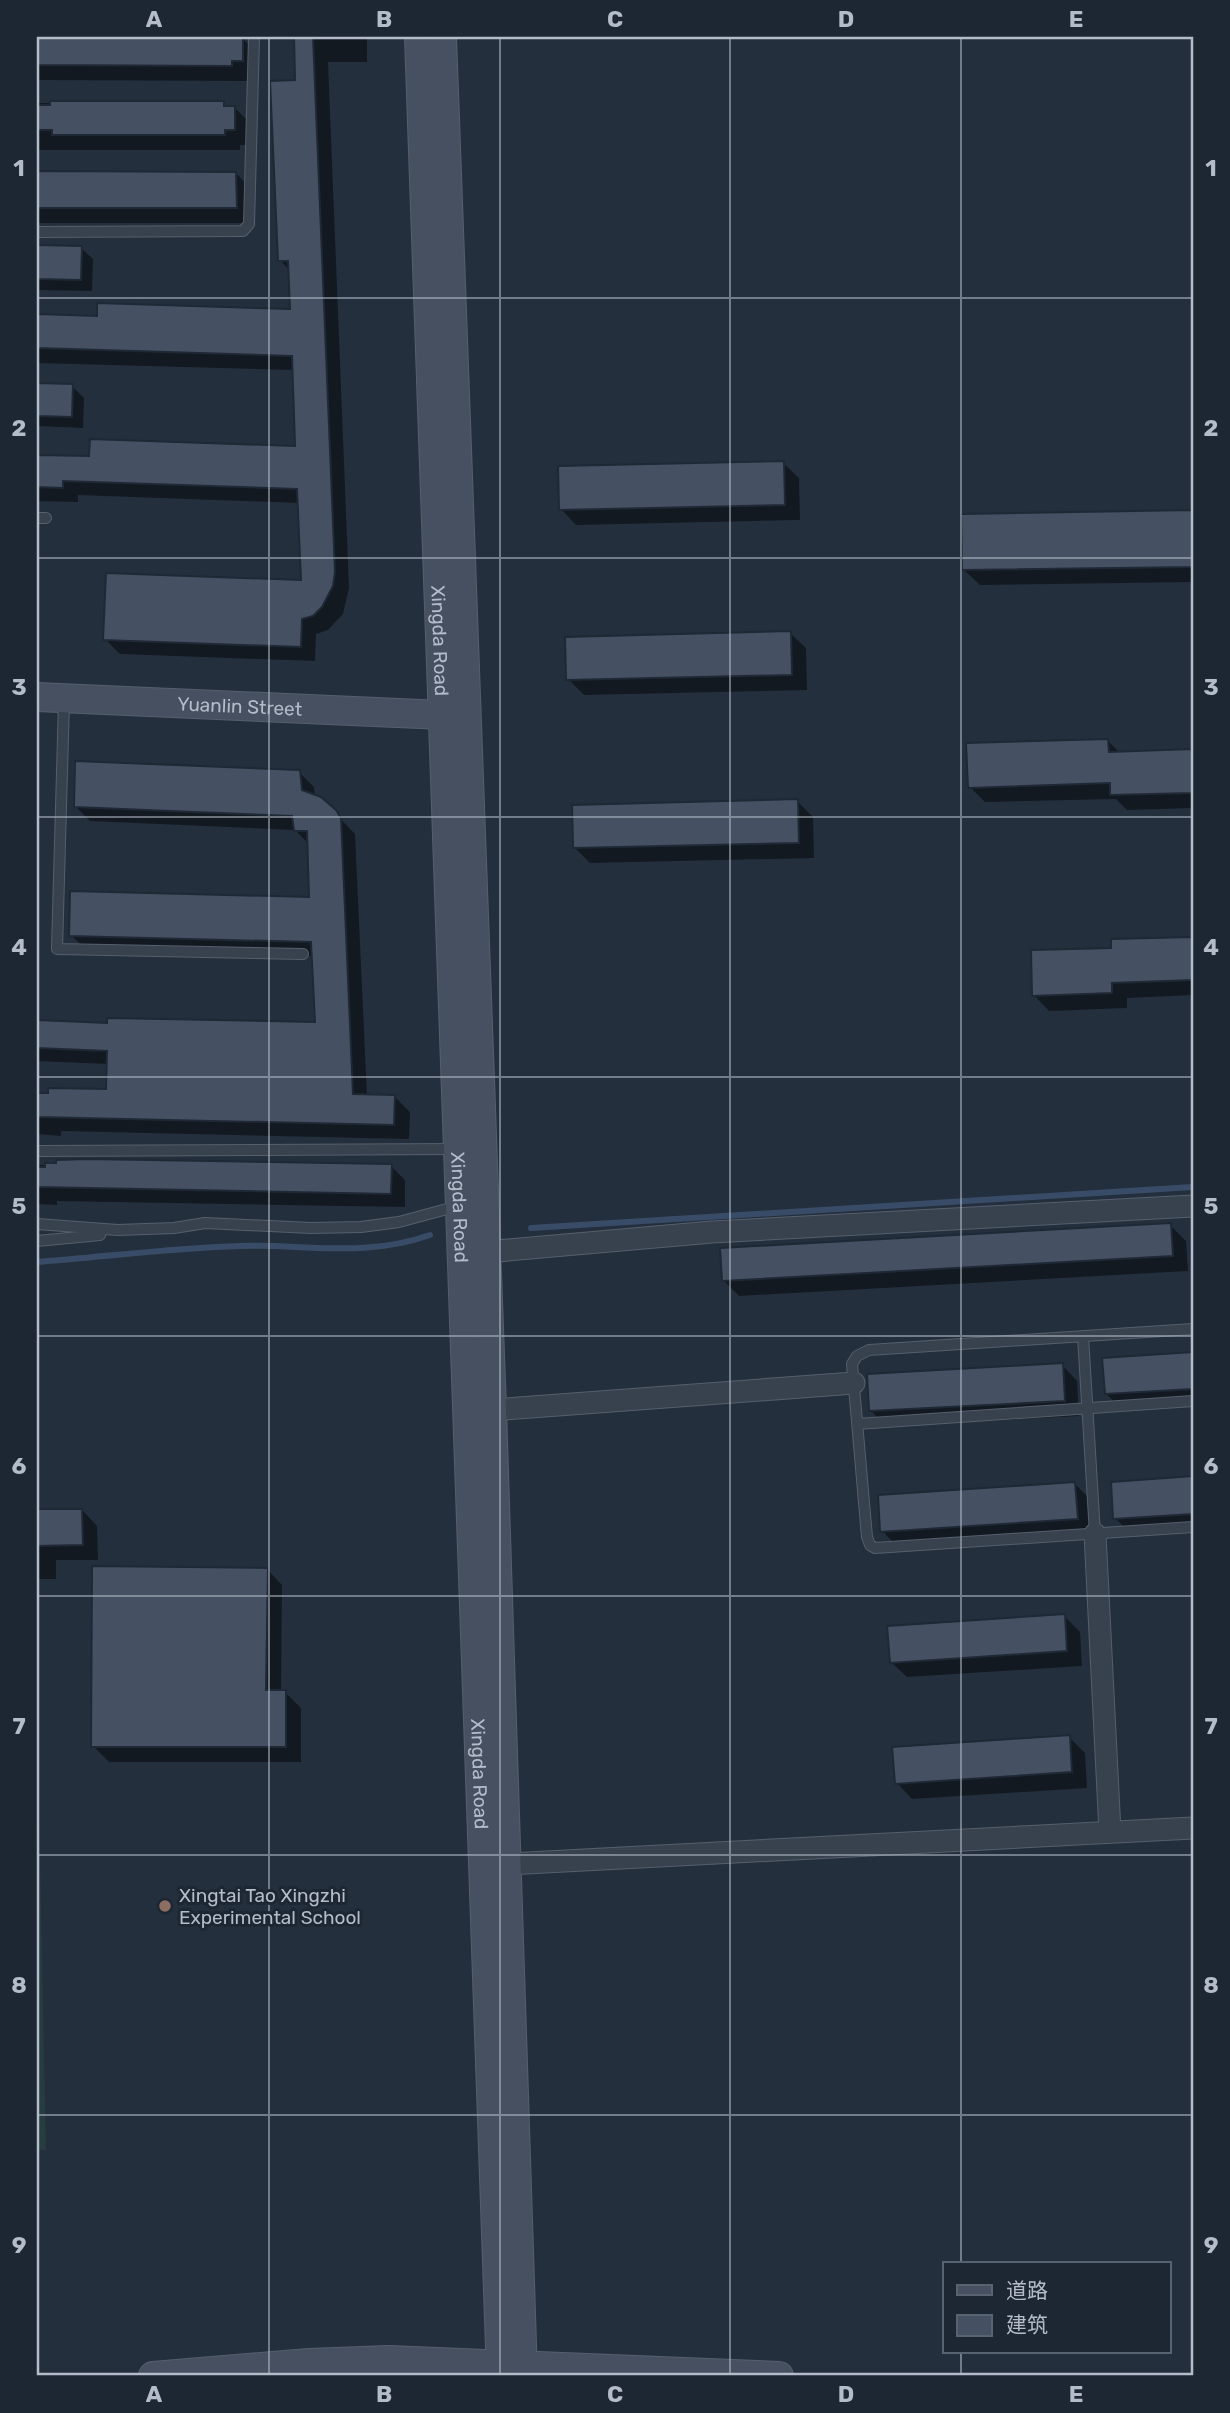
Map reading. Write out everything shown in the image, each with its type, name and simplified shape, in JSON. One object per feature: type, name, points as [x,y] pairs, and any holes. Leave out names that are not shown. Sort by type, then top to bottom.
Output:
[{"type":"main road","name":"Xingda Road","points":[[419,37],[461,1205],[512,2370]]},
{"type":"main road","name":"Xingda Road","points":[[442,37],[507,1864],[512,2370]]},
{"type":"main road","name":"Yuanlin Street","points":[[50,697],[443,715]]},
{"type":"main road","points":[[153,2376],[355,2360],[420,2360],[512,2370],[779,2376]]},
{"type":"street","points":[[486,1252],[712,1232],[1193,1206]]},
{"type":"street","points":[[492,1410],[853,1383]]},
{"type":"street","points":[[1095,1534],[1110,1832]]},
{"type":"street","points":[[507,1864],[1193,1828]]},
{"type":"lane","points":[[37,232],[243,231],[249,224],[254,37]]},
{"type":"lane","points":[[50,697],[57,949],[303,954]]},
{"type":"lane","points":[[37,1151],[459,1149]]},
{"type":"lane","points":[[37,1241],[205,1223],[311,1228],[361,1227],[399,1222],[461,1205]]},
{"type":"lane","points":[[37,1224],[129,1230]]},
{"type":"lane","points":[[1193,1329],[869,1350],[857,1356],[852,1364],[867,1537],[870,1545],[875,1548],[1193,1527]]},
{"type":"lane","points":[[1083,1336],[1095,1534]]},
{"type":"lane","points":[[857,1424],[1193,1401]]},
{"type":"green space","points":[[39,1813],[46,2150],[37,2150]]},
{"type":"building","points":[[37,37],[243,37],[243,61],[232,61],[232,66],[37,65]]},
{"type":"building","points":[[294,37],[313,37],[335,572],[333,586],[322,607],[313,616],[302,619],[301,647],[103,640],[106,573],[301,580],[297,489],[63,481],[63,488],[37,487],[37,455],[89,456],[90,439],[295,446],[292,356],[37,348],[37,314],[97,316],[97,303],[290,309],[288,261],[278,261],[270,81],[295,80]]},
{"type":"building","points":[[50,101],[224,101],[224,106],[235,106],[235,130],[225,130],[225,135],[52,135],[52,130],[37,130],[37,105],[50,105]]},
{"type":"building","points":[[37,171],[236,172],[237,208],[37,208]]},
{"type":"building","points":[[37,245],[82,246],[81,280],[37,279]]},
{"type":"building","points":[[37,383],[73,384],[72,417],[37,416]]},
{"type":"building","points":[[784,461],[785,505],[559,510],[558,466]]},
{"type":"building","points":[[1193,510],[1193,567],[962,570],[961,514]]},
{"type":"building","points":[[791,631],[792,675],[566,680],[565,637]]},
{"type":"building","points":[[1108,739],[1109,752],[1193,749],[1193,793],[1110,795],[1110,783],[968,788],[966,743]]},
{"type":"building","points":[[75,761],[300,770],[302,790],[321,797],[336,810],[341,818],[353,1094],[395,1095],[394,1125],[37,1117],[37,1093],[48,1093],[48,1088],[106,1089],[107,1051],[37,1048],[37,1020],[107,1023],[107,1018],[315,1022],[311,942],[69,936],[70,891],[309,897],[307,831],[294,831],[292,816],[74,807]]},
{"type":"building","points":[[798,799],[799,843],[573,848],[572,805]]},
{"type":"building","points":[[1193,937],[1193,980],[1112,983],[1112,993],[1032,996],[1031,950],[1111,948],[1111,939]]},
{"type":"building","points":[[56,1160],[392,1164],[391,1194],[37,1187],[37,1167],[45,1167],[45,1163],[56,1163]]},
{"type":"building","points":[[1171,1223],[1173,1256],[722,1281],[720,1248]]},
{"type":"building","points":[[1193,1352],[1193,1389],[1105,1394],[1102,1358]]},
{"type":"building","points":[[1063,1363],[1065,1401],[869,1411],[867,1374]]},
{"type":"building","points":[[1193,1476],[1193,1514],[1113,1519],[1111,1482]]},
{"type":"building","points":[[1075,1482],[1078,1519],[880,1532],[878,1495]]},
{"type":"building","points":[[37,1509],[82,1509],[83,1545],[37,1546]]},
{"type":"building","points":[[92,1566],[268,1568],[266,1690],[286,1690],[286,1747],[91,1747]]},
{"type":"building","points":[[1065,1614],[1067,1651],[890,1663],[887,1626]]},
{"type":"building","points":[[1070,1735],[1072,1772],[895,1784],[892,1747]]},
{"type":"waterway","points":[[531,1228],[1193,1187]]},
{"type":"waterway","points":[[37,1262],[215,1247],[359,1248],[406,1242],[430,1235]]},
{"type":"place","name":"Xingtai Tao Xingzhi Experimental School","points":[[165,1906]]}]
